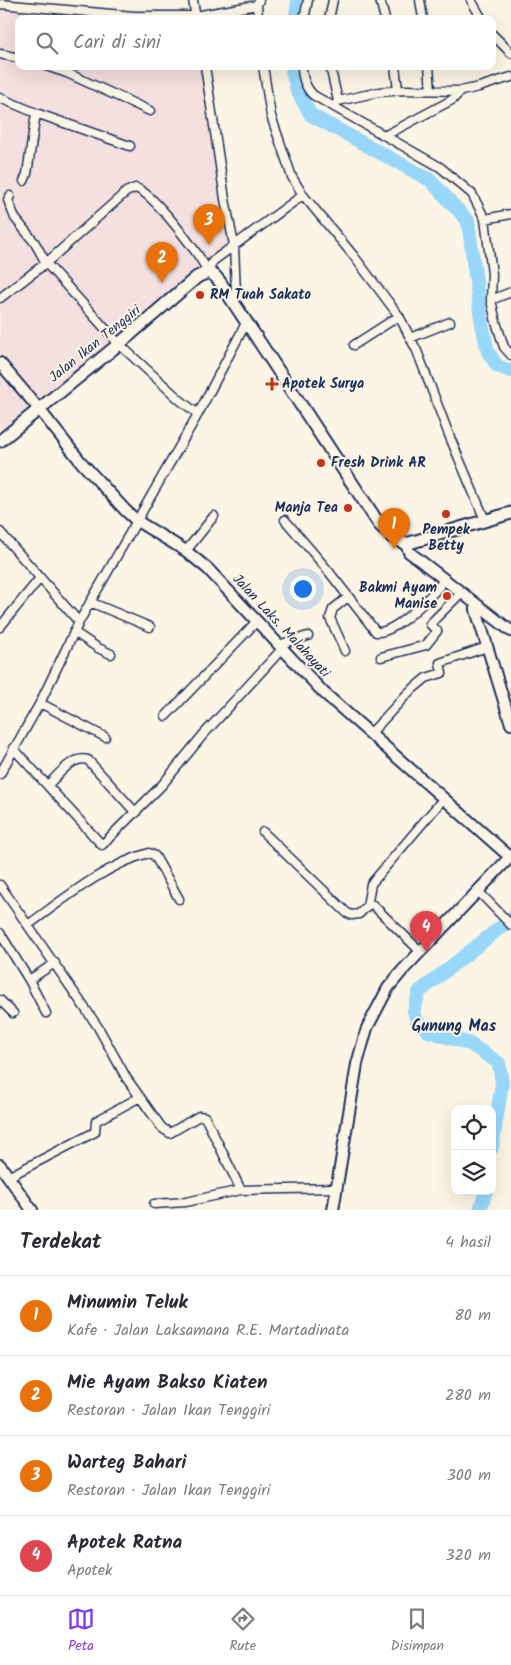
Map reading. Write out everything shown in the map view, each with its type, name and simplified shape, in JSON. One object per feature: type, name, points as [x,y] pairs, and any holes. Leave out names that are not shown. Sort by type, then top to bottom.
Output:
[{"type":"main road","points":[[208,272],[215,276],[379,524],[392,537],[406,544],[511,513]]},
{"type":"main road","name":"Jalan Ikan Tenggiri","points":[[0,441],[120,344],[197,277],[208,272]]},
{"type":"street","points":[[193,0],[196,15]]},
{"type":"street","points":[[305,15],[308,0]]},
{"type":"street","points":[[330,15],[333,0]]},
{"type":"street","points":[[380,0],[384,15]]},
{"type":"street","points":[[420,0],[423,15]]},
{"type":"street","points":[[472,0],[480,15]]},
{"type":"street","points":[[208,15],[258,3]]},
{"type":"street","points":[[0,4],[42,4],[77,10],[91,15]]},
{"type":"street","points":[[76,15],[77,10]]},
{"type":"street","points":[[496,38],[511,53]]},
{"type":"street","points":[[0,54],[15,57]]},
{"type":"street","points":[[68,70],[150,111]]},
{"type":"street","points":[[206,70],[225,199],[234,245],[236,293],[233,303]]},
{"type":"street","points":[[264,70],[271,116],[292,177],[303,195],[353,255],[399,316],[417,351],[449,435],[485,520]]},
{"type":"street","points":[[302,70],[302,76],[307,89],[313,95],[336,103],[446,171],[472,194],[485,219],[492,274],[491,300],[496,322],[504,347],[511,355]]},
{"type":"street","points":[[331,70],[336,103]]},
{"type":"street","points":[[396,70],[398,90]]},
{"type":"street","points":[[429,70],[431,90]]},
{"type":"street","points":[[336,103],[379,92],[398,90],[461,91],[511,77]]},
{"type":"street","points":[[386,135],[452,100],[461,91]]},
{"type":"street","points":[[0,98],[36,113],[130,146]]},
{"type":"street","points":[[24,182],[27,174],[36,113]]},
{"type":"street","points":[[0,298],[46,262],[126,192],[135,188],[144,192],[177,227],[202,259],[208,272]]},
{"type":"street","points":[[208,272],[213,261],[303,195]]},
{"type":"street","points":[[10,196],[8,200],[14,218],[35,244],[46,262],[120,344],[180,400],[198,414]]},
{"type":"street","points":[[485,219],[511,214]]},
{"type":"street","points":[[491,300],[511,292]]},
{"type":"street","points":[[354,345],[399,316]]},
{"type":"street","points":[[410,338],[450,322]]},
{"type":"street","points":[[0,774],[40,703],[79,622],[198,414],[246,323]]},
{"type":"street","name":"Jalan Laks. Malahayati","points":[[0,363],[106,491],[137,521],[186,551],[208,569],[324,692],[511,857]]},
{"type":"street","points":[[186,551],[214,516]]},
{"type":"street","points":[[285,520],[326,568],[376,632],[383,632],[416,610],[435,592],[444,580]]},
{"type":"street","points":[[0,532],[79,622]]},
{"type":"street","points":[[406,544],[409,552],[511,631]]},
{"type":"street","points":[[0,627],[40,578]]},
{"type":"street","points":[[381,657],[426,645],[437,631],[430,624],[461,593]]},
{"type":"street","points":[[345,651],[330,618],[333,609],[348,597]]},
{"type":"street","points":[[90,602],[150,628]]},
{"type":"street","points":[[476,604],[511,724]]},
{"type":"street","points":[[166,716],[257,621]]},
{"type":"street","points":[[74,632],[111,654]]},
{"type":"street","points":[[13,748],[102,845],[162,785],[222,712],[280,647],[308,636]]},
{"type":"street","points":[[370,734],[408,693],[426,678],[442,673],[440,663],[487,647]]},
{"type":"street","points":[[40,703],[105,738]]},
{"type":"street","points":[[48,785],[71,763],[77,760],[88,760],[136,813]]},
{"type":"street","points":[[263,832],[348,913],[352,915],[359,914],[366,906],[371,884],[444,798]]},
{"type":"street","points":[[28,925],[78,889],[108,871],[138,856],[149,853],[155,856],[179,899]]},
{"type":"street","points":[[333,1210],[357,1064],[367,1028],[388,988],[511,857]]},
{"type":"street","points":[[0,885],[98,1027],[127,1079],[162,1128],[170,1133],[199,1116],[205,1117],[241,1190]]},
{"type":"street","points":[[479,892],[511,925]]},
{"type":"street","points":[[373,905],[421,952]]},
{"type":"street","points":[[0,933],[29,980],[46,1013]]},
{"type":"street","points":[[29,980],[54,963]]},
{"type":"street","points":[[0,1000],[13,1013]]},
{"type":"street","points":[[8,1176],[95,1132],[96,1121],[140,1097]]},
{"type":"street","points":[[0,1165],[32,1210]]},
{"type":"street","points":[[154,1204],[186,1202],[241,1190],[336,1188]]},
{"type":"shaded area","points":[[0,4],[144,15],[15,15],[15,70],[205,70],[234,245],[208,272],[0,444]]},
{"type":"waterway","points":[[296,15],[298,0]]},
{"type":"waterway","points":[[292,70],[297,91],[311,115],[430,180],[468,221],[481,319],[488,352],[497,366],[511,371]]},
{"type":"waterway","points":[[496,1122],[502,1083],[499,1063],[470,1044],[428,1031],[417,1021],[414,1011],[419,992],[511,919]]},
{"type":"waterway","points":[[480,1210],[485,1195]]},
{"type":"place","name":"Warteg Bahari","points":[[209,245]]},
{"type":"place","name":"Mie Ayam Bakso Kiaten","points":[[162,283]]},
{"type":"place","name":"RM Tuah Sakato","points":[[200,295]]},
{"type":"place","name":"Apotek Surya","points":[[272,384]]},
{"type":"place","name":"Fresh Drink AR","points":[[321,463]]},
{"type":"place","name":"Manja Tea","points":[[348,508]]},
{"type":"place","name":"Pempek Betty","points":[[446,514]]},
{"type":"place","name":"Minumin Teluk","points":[[394,549]]},
{"type":"place","name":"Bakmi Ayam Manise","points":[[447,596]]},
{"type":"place","name":"Apotek Ratna","points":[[426,952]]},
{"type":"district","name":"Gunung Mas","points":[[454,1026]]}]
